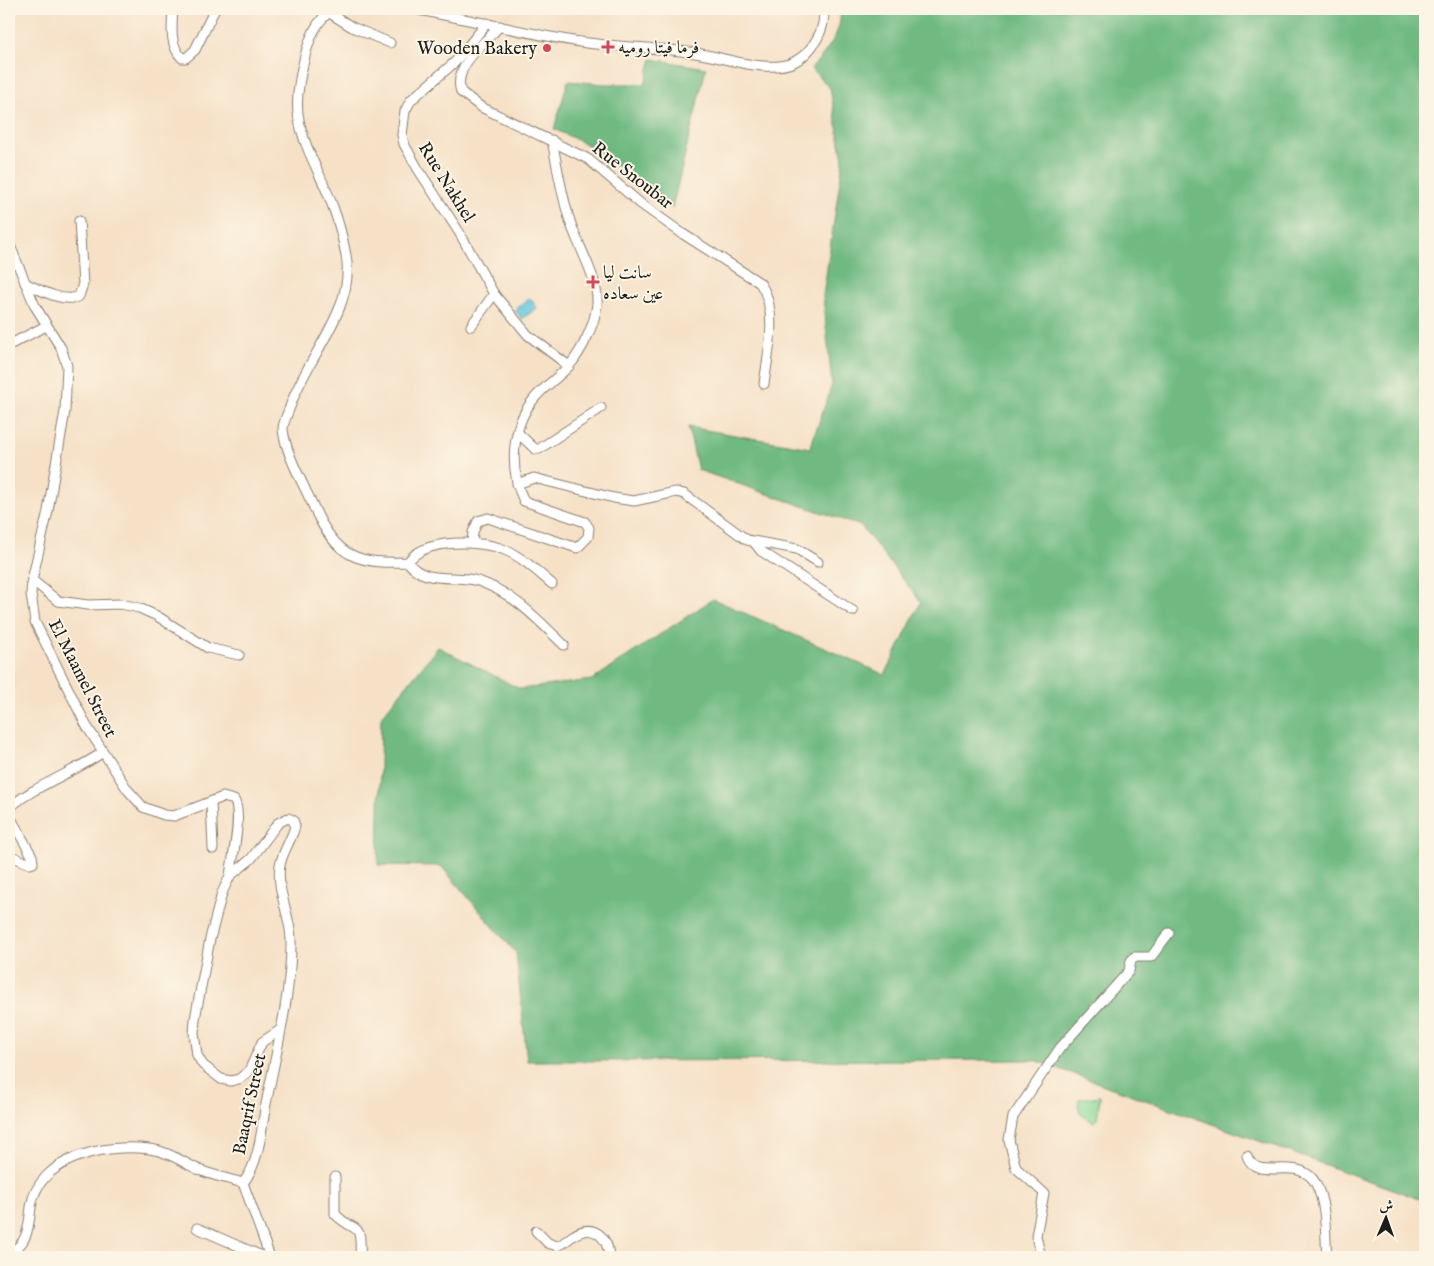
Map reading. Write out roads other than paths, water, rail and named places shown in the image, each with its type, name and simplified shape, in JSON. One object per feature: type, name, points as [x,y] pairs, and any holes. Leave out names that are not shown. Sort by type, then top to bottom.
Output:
[{"type":"street","points":[[173,9],[172,34],[175,48],[182,58],[186,58],[195,50],[216,9]]},
{"type":"street","points":[[413,9],[582,42],[700,54],[754,65],[777,65],[794,62],[815,41],[822,30],[823,9]]},
{"type":"street","points":[[390,44],[352,28],[330,10],[316,24],[302,66],[298,111],[309,153],[333,206],[340,230],[348,274],[347,288],[342,303],[302,377],[283,428],[288,449],[318,517],[330,538],[346,551],[363,561],[376,563],[408,562]]},
{"type":"street","name":"Rue Nakhel","points":[[487,23],[455,62],[411,100],[406,111],[402,134],[404,144],[459,232],[494,294],[528,335],[569,366]]},
{"type":"street","name":"Rue Snoubar","points":[[500,26],[463,68],[459,80],[461,92],[481,108],[552,140],[588,159],[641,204],[683,234],[760,283],[765,290],[770,318],[770,343],[764,384]]},
{"type":"street","points":[[472,543],[473,532],[478,521],[488,518],[553,538],[568,546],[577,548],[588,536],[589,528],[585,522],[524,501],[517,484],[514,455],[522,418],[532,401],[569,366],[593,320],[597,300],[592,278],[568,215],[552,140]]},
{"type":"street","points":[[25,283],[62,297],[76,298],[79,296],[83,284],[78,221]]},
{"type":"street","name":"El Maamel Street","points":[[9,243],[25,283],[46,326],[62,348],[65,357],[67,391],[48,511],[32,580],[32,610],[38,628],[86,725],[133,798],[153,812],[174,816],[227,797],[237,804],[236,833],[230,876]]},
{"type":"street","points":[[471,326],[494,294]]},
{"type":"street","points":[[9,345],[46,326]]},
{"type":"street","points":[[518,432],[535,449],[539,449],[601,408]]},
{"type":"street","points":[[517,484],[534,478],[614,498],[634,501],[676,492],[684,494],[727,527],[754,542],[761,551],[853,611]]},
{"type":"street","points":[[754,542],[768,542],[798,549],[818,562]]},
{"type":"street","points":[[408,562],[413,554],[426,548],[472,543],[507,551],[552,584]]},
{"type":"street","points":[[408,562],[414,570],[423,576],[472,580],[496,588],[526,609],[564,645]]},
{"type":"street","points":[[32,580],[58,601],[88,605],[121,604],[139,608],[157,616],[208,648],[239,655]]},
{"type":"street","points":[[9,809],[30,794],[90,762],[103,752]]},
{"type":"street","points":[[211,802],[213,849]]},
{"type":"street","points":[[9,816],[32,856],[33,863],[30,864],[9,855]]},
{"type":"street","name":"Baaqrif Street","points":[[9,1252],[17,1248],[26,1234],[32,1199],[40,1180],[58,1164],[75,1158],[119,1148],[150,1149],[167,1153],[202,1171],[243,1183],[248,1177],[257,1153],[280,1030],[291,938],[281,890],[280,871],[283,856],[294,830],[293,820],[288,818],[281,820],[251,859],[230,876]]},
{"type":"street","points":[[230,876],[216,915],[197,1006],[194,1033],[197,1054],[203,1065],[221,1079],[231,1081],[239,1079],[249,1071],[262,1042],[280,1030]]},
{"type":"street","points":[[1041,1257],[1036,1236],[1044,1193],[1016,1168],[1009,1140],[1014,1117],[1060,1048],[1129,971],[1134,957],[1150,957],[1169,933]]},
{"type":"street","points":[[1247,1156],[1252,1166],[1258,1168],[1295,1169],[1310,1176],[1315,1183],[1324,1212],[1327,1257]]},
{"type":"street","points":[[335,1177],[335,1214],[355,1227],[359,1233],[360,1257]]},
{"type":"street","points":[[243,1183],[270,1257]]},
{"type":"street","points":[[197,1228],[264,1257]]},
{"type":"street","points":[[536,1231],[548,1243],[556,1246],[582,1231],[588,1230],[600,1233],[608,1243],[609,1257]]},
{"type":"water","points":[[530,298],[537,308],[522,319],[515,310]]},
{"type":"place","name":"فرما فيتا روميه","points":[[608,47]]},
{"type":"place","name":"Wooden Bakery","points":[[547,48]]},
{"type":"place","name":"سانت ليا عين سعاده","points":[[593,282]]}]
